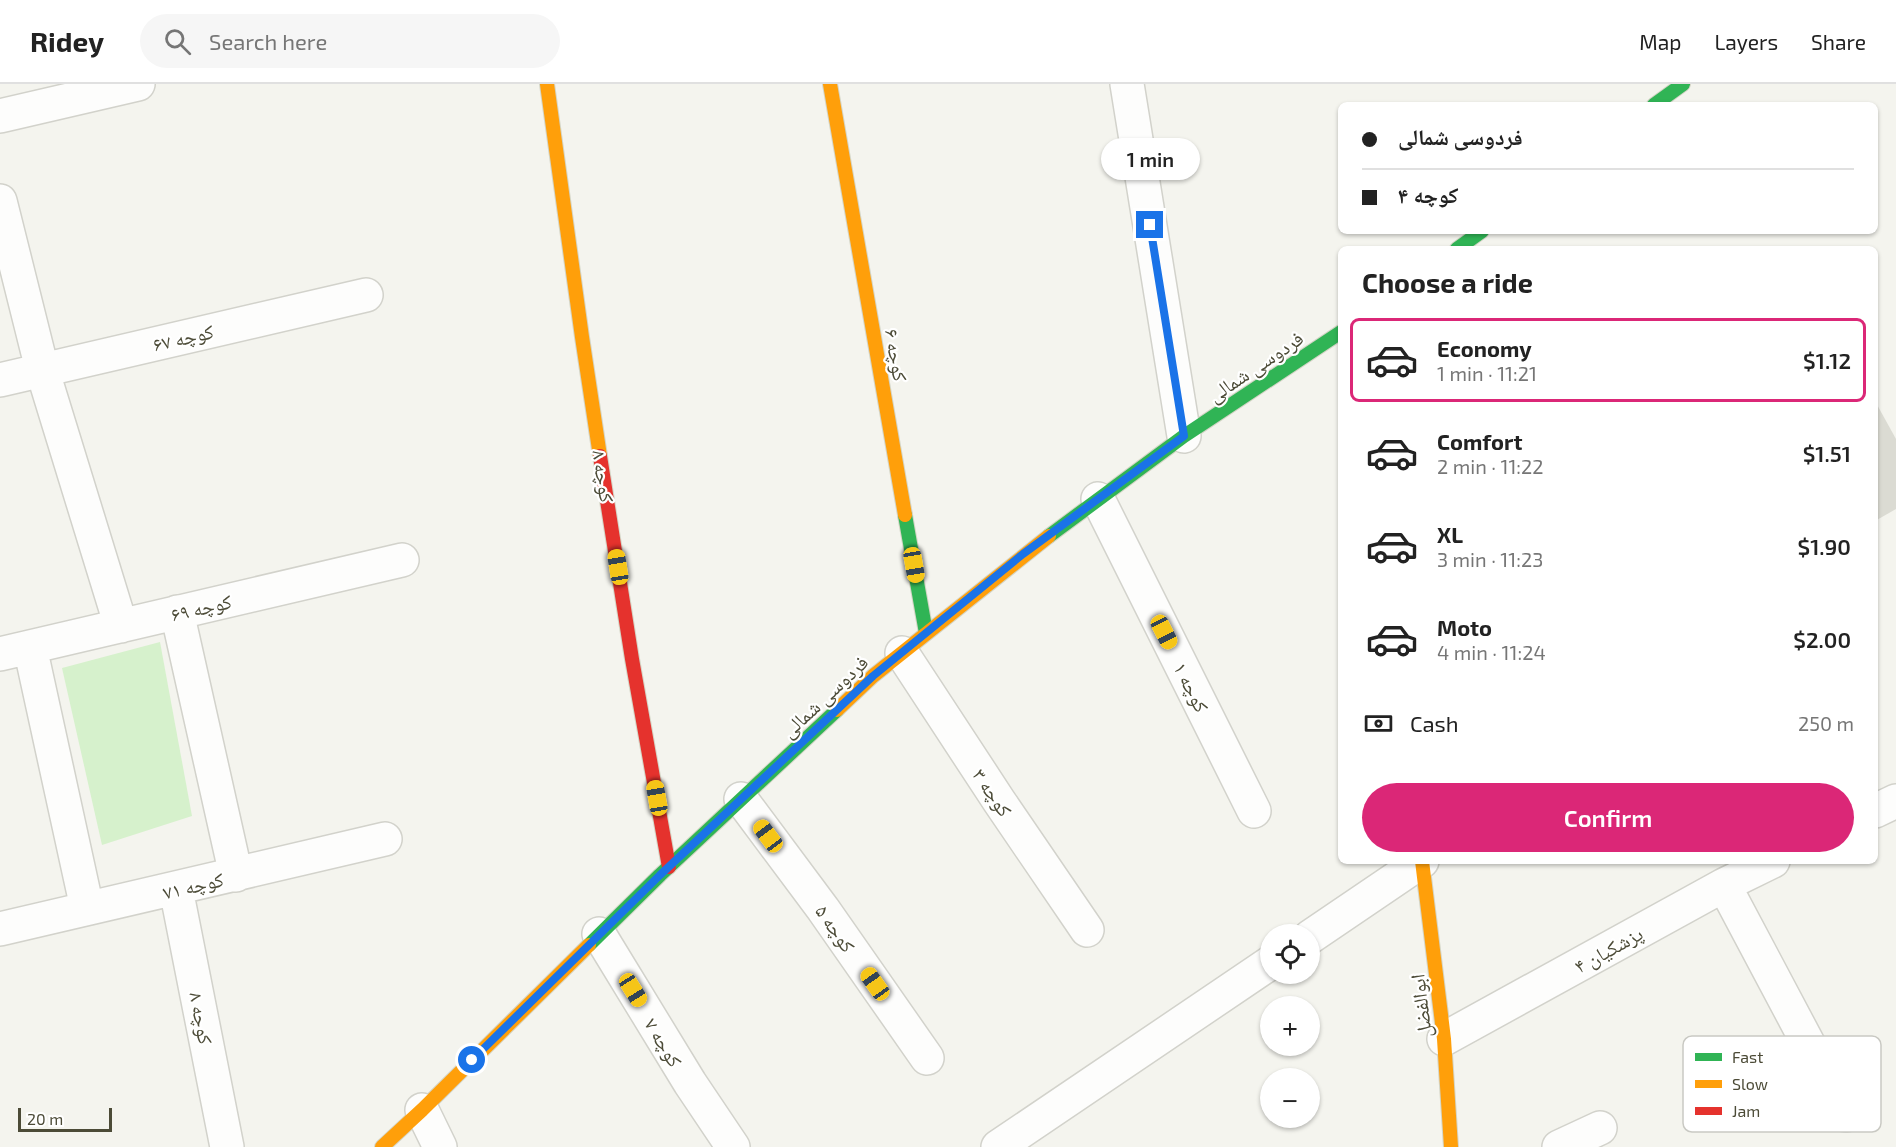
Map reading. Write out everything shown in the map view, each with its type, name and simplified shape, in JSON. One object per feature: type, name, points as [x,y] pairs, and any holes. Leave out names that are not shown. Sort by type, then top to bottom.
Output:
[{"type":"street","points":[[0,116],[138,84]]},
{"type":"street","name":"کوچه ۸","points":[[547,84],[582,337],[632,659],[669,867]]},
{"type":"street","name":"کوچه ۶","points":[[830,84],[914,643]]},
{"type":"street","points":[[1127,84],[1184,436]]},
{"type":"street","points":[[1658,102],[1683,84]]},
{"type":"street","points":[[0,201],[42,369],[121,626]]},
{"type":"street","points":[[1461,246],[1478,234]]},
{"type":"street","name":"کوچه ۶۷","points":[[0,380],[366,295]]},
{"type":"street","name":"فردوسی شمالی","points":[[382,1147],[599,934],[873,676],[1023,554],[1184,436],[1338,334]]},
{"type":"street","name":"کوچه ۱","points":[[1098,499],[1254,811]]},
{"type":"street","name":"کوچه ۶۹","points":[[15,650],[402,560]]},
{"type":"street","points":[[177,612],[236,875]]},
{"type":"street","name":"کوچه ۳","points":[[914,643],[999,801],[1087,930]]},
{"type":"street","points":[[15,650],[87,908]]},
{"type":"street","name":"کوچه ۵","points":[[741,799],[823,909],[927,1058]]},
{"type":"street","points":[[1878,810],[1896,801]]},
{"type":"street","name":"کوچه ۷۱","points":[[0,929],[385,839]]},
{"type":"street","points":[[1320,930],[1418,864]]},
{"type":"street","name":"ابوالفضل","points":[[1422,864],[1444,1039],[1451,1147]]},
{"type":"street","name":"پزشکیان ۴","points":[[1444,1039],[1724,885],[1767,864]]},
{"type":"street","points":[[1724,885],[1804,1036]]},
{"type":"street","name":"کوچه ۸","points":[[176,889],[226,1147]]},
{"type":"street","name":"کوچه ۷","points":[[599,934],[690,1083],[733,1147]]},
{"type":"street","points":[[998,1147],[1260,970]]},
{"type":"street","points":[[422,1110],[440,1147]]},
{"type":"street","points":[[1559,1147],[1600,1128]]},
{"type":"green space","points":[[160,642],[192,816],[102,845],[62,668]]},
{"type":"building","points":[[1878,406],[1896,439],[1896,509],[1878,519]]},
{"type":"traffic: fast","points":[[1658,102],[1683,84]]},
{"type":"traffic: fast","points":[[1461,246],[1478,234]]},
{"type":"traffic: fast","points":[[1049,536],[1184,436],[1338,334]]},
{"type":"traffic: fast","points":[[905,515],[926,633]]},
{"type":"traffic: fast","points":[[589,945],[660,875],[837,710]]},
{"type":"traffic: slow","points":[[547,84],[600,456]]},
{"type":"traffic: slow","points":[[830,84],[905,515]]},
{"type":"traffic: slow","points":[[837,710],[873,676],[1049,536]]},
{"type":"traffic: slow","points":[[1422,864],[1444,1039],[1451,1147]]},
{"type":"traffic: slow","points":[[382,1147],[589,945]]},
{"type":"traffic: jam","points":[[600,456],[632,659],[669,867]]},
{"type":"route","points":[[472,1060],[660,875],[873,676],[1023,554],[1184,436],[1150,225]]}]
